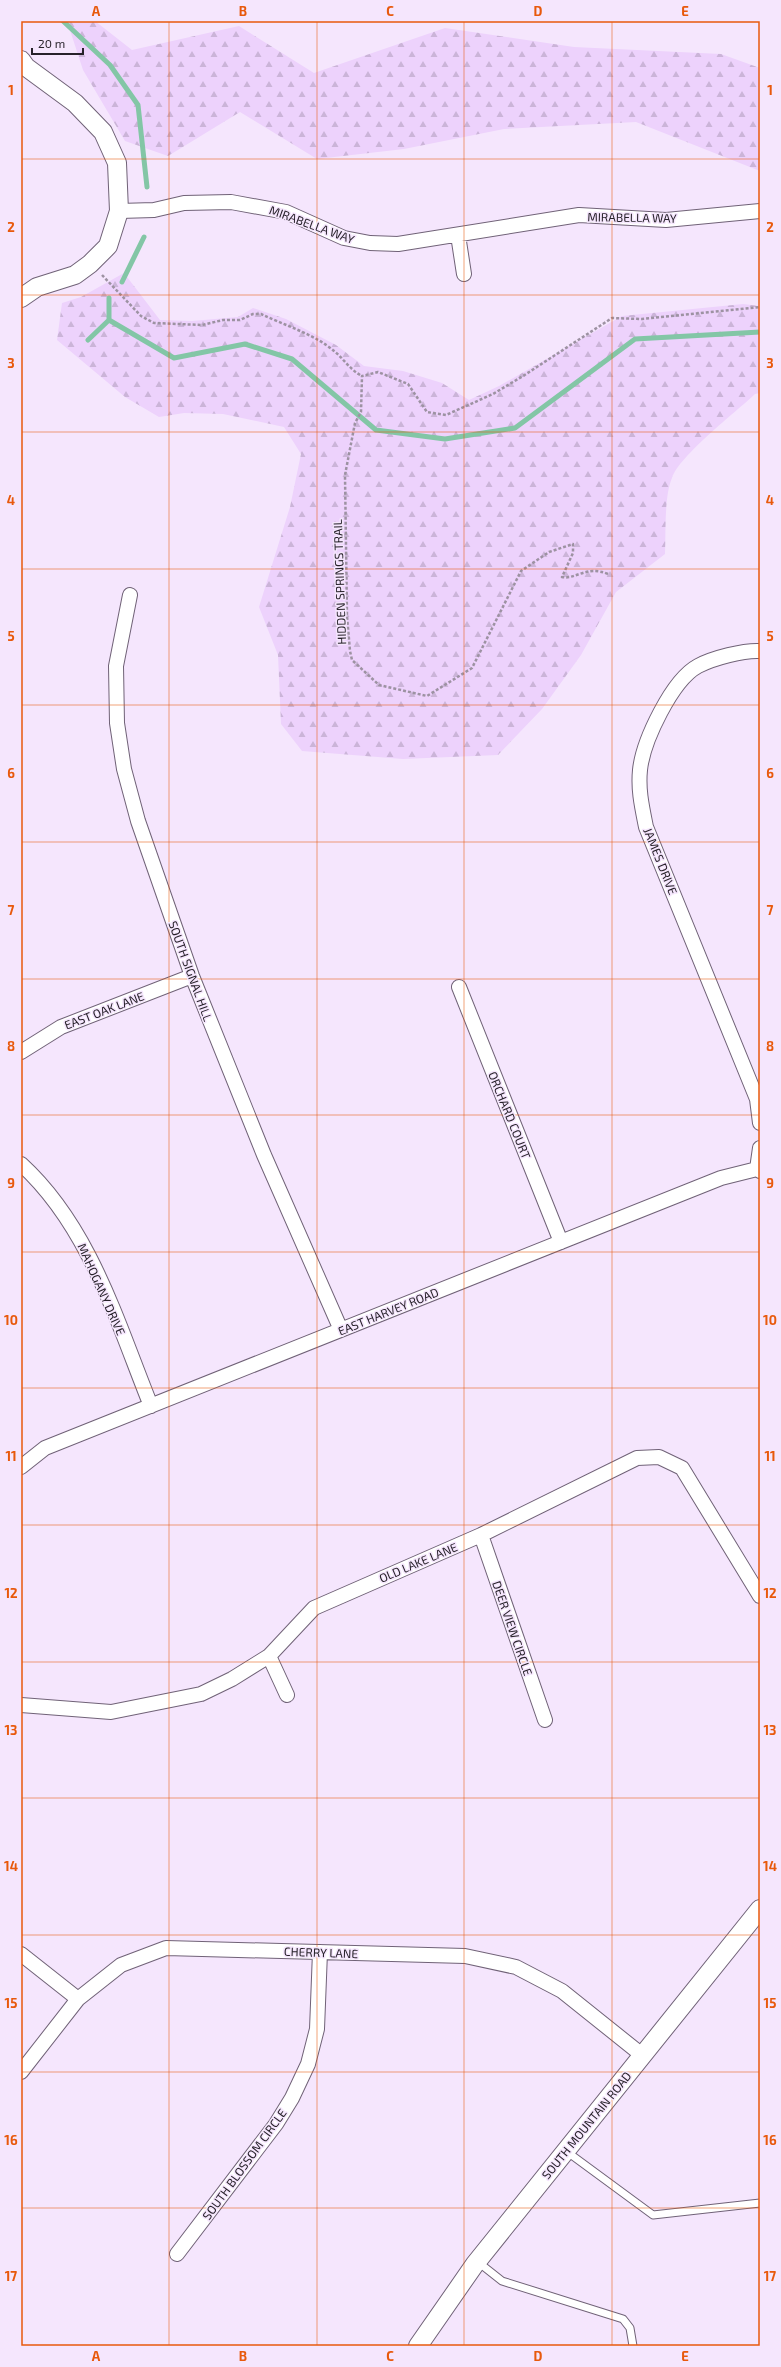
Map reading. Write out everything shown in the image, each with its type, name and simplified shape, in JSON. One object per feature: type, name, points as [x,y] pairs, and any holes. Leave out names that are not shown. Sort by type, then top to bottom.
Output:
[{"type":"street","points":[[21,60],[26,67],[75,103],[103,132],[117,163],[119,211],[108,246],[90,264],[75,275],[37,287],[21,298]]},
{"type":"street","name":"MIRABELLA WAY","points":[[119,211],[154,210],[184,203],[232,202],[286,212],[344,238],[370,243],[398,244],[579,215],[666,220],[760,211]]},
{"type":"street","points":[[458,235],[464,274]]},
{"type":"street","name":"SOUTH SIGNAL HILL","points":[[130,595],[116,666],[118,731],[124,769],[138,821],[192,976],[264,1154],[341,1330]]},
{"type":"street","name":"JAMES DRIVE","points":[[760,651],[748,651],[698,666],[674,689],[647,740],[640,769],[639,795],[646,827],[757,1099],[760,1123]]},
{"type":"street","name":"EAST OAK LANE","points":[[21,1052],[61,1027],[192,976]]},
{"type":"street","name":"ORCHARD COURT","points":[[459,987],[561,1242]]},
{"type":"street","points":[[758,1170],[760,1148]]},
{"type":"street","name":"MAHOGANY DRIVE","points":[[21,1164],[39,1181],[69,1220],[91,1260],[151,1406]]},
{"type":"street","name":"EAST HARVEY ROAD","points":[[21,1467],[44,1448],[721,1178],[758,1170]]},
{"type":"street","name":"OLD LAKE LANE","points":[[21,1705],[111,1712],[201,1694],[232,1679],[269,1656],[314,1608],[481,1536],[637,1458],[659,1458],[682,1468],[760,1596]]},
{"type":"street","name":"DEER VIEW CIRCLE","points":[[481,1536],[545,1720]]},
{"type":"street","points":[[269,1656],[287,1695]]},
{"type":"street","name":"SOUTH MOUNTAIN ROAD","points":[[418,2346],[477,2261],[760,1909]]},
{"type":"street","name":"CHERRY LANE","points":[[21,2072],[78,1999],[121,1965],[166,1948],[465,1956],[516,1967],[562,1991],[642,2055]]},
{"type":"street","name":"SOUTH BLOSSOM CIRCLE","points":[[177,2254],[276,2124],[292,2098],[308,2064],[317,2029],[320,1952]]},
{"type":"street","points":[[21,1954],[78,1999]]},
{"type":"lane","points":[[566,2152],[653,2215],[760,2202]]},
{"type":"lane","points":[[477,2261],[502,2281],[623,2319],[630,2328],[633,2346]]},
{"type":"path","points":[[90,264],[148,321],[190,326],[223,320],[240,320],[254,314],[261,314],[305,334],[332,349],[355,372],[362,376],[376,372],[397,379],[410,386],[427,412],[446,415],[493,394],[612,318],[642,319],[760,307]]},
{"type":"path","name":"HIDDEN SPRINGS TRAIL","points":[[362,376],[361,412],[355,423],[345,475],[346,616],[352,660],[379,685],[427,696],[472,668],[521,571],[549,552],[572,544],[573,554],[562,577],[566,578],[592,570],[608,574]]},
{"type":"green space","points":[[67,21],[95,21],[132,50],[239,26],[314,73],[445,28],[574,47],[721,54],[760,68],[760,171],[636,122],[504,129],[404,149],[317,159],[240,112],[168,156],[125,141],[83,70]]},
{"type":"green space","points":[[124,273],[160,320],[192,321],[238,317],[253,308],[286,319],[336,345],[364,366],[403,371],[442,383],[469,400],[499,386],[622,316],[743,304],[760,306],[760,393],[755,394],[709,434],[685,458],[677,469],[669,486],[666,515],[665,554],[616,592],[581,655],[542,709],[498,755],[403,759],[302,751],[281,724],[278,655],[259,607],[290,507],[301,454],[284,427],[223,414],[184,413],[159,417],[125,397],[57,340],[62,303],[81,297]]},
{"type":"waterway","points":[[63,21],[110,65],[138,105],[147,187]]},
{"type":"waterway","points":[[122,282],[144,237]]},
{"type":"waterway","points":[[109,298],[109,320],[174,358],[245,344],[292,359],[376,430],[445,439],[515,428],[635,339],[760,332]]},
{"type":"waterway","points":[[88,340],[109,320]]}]
